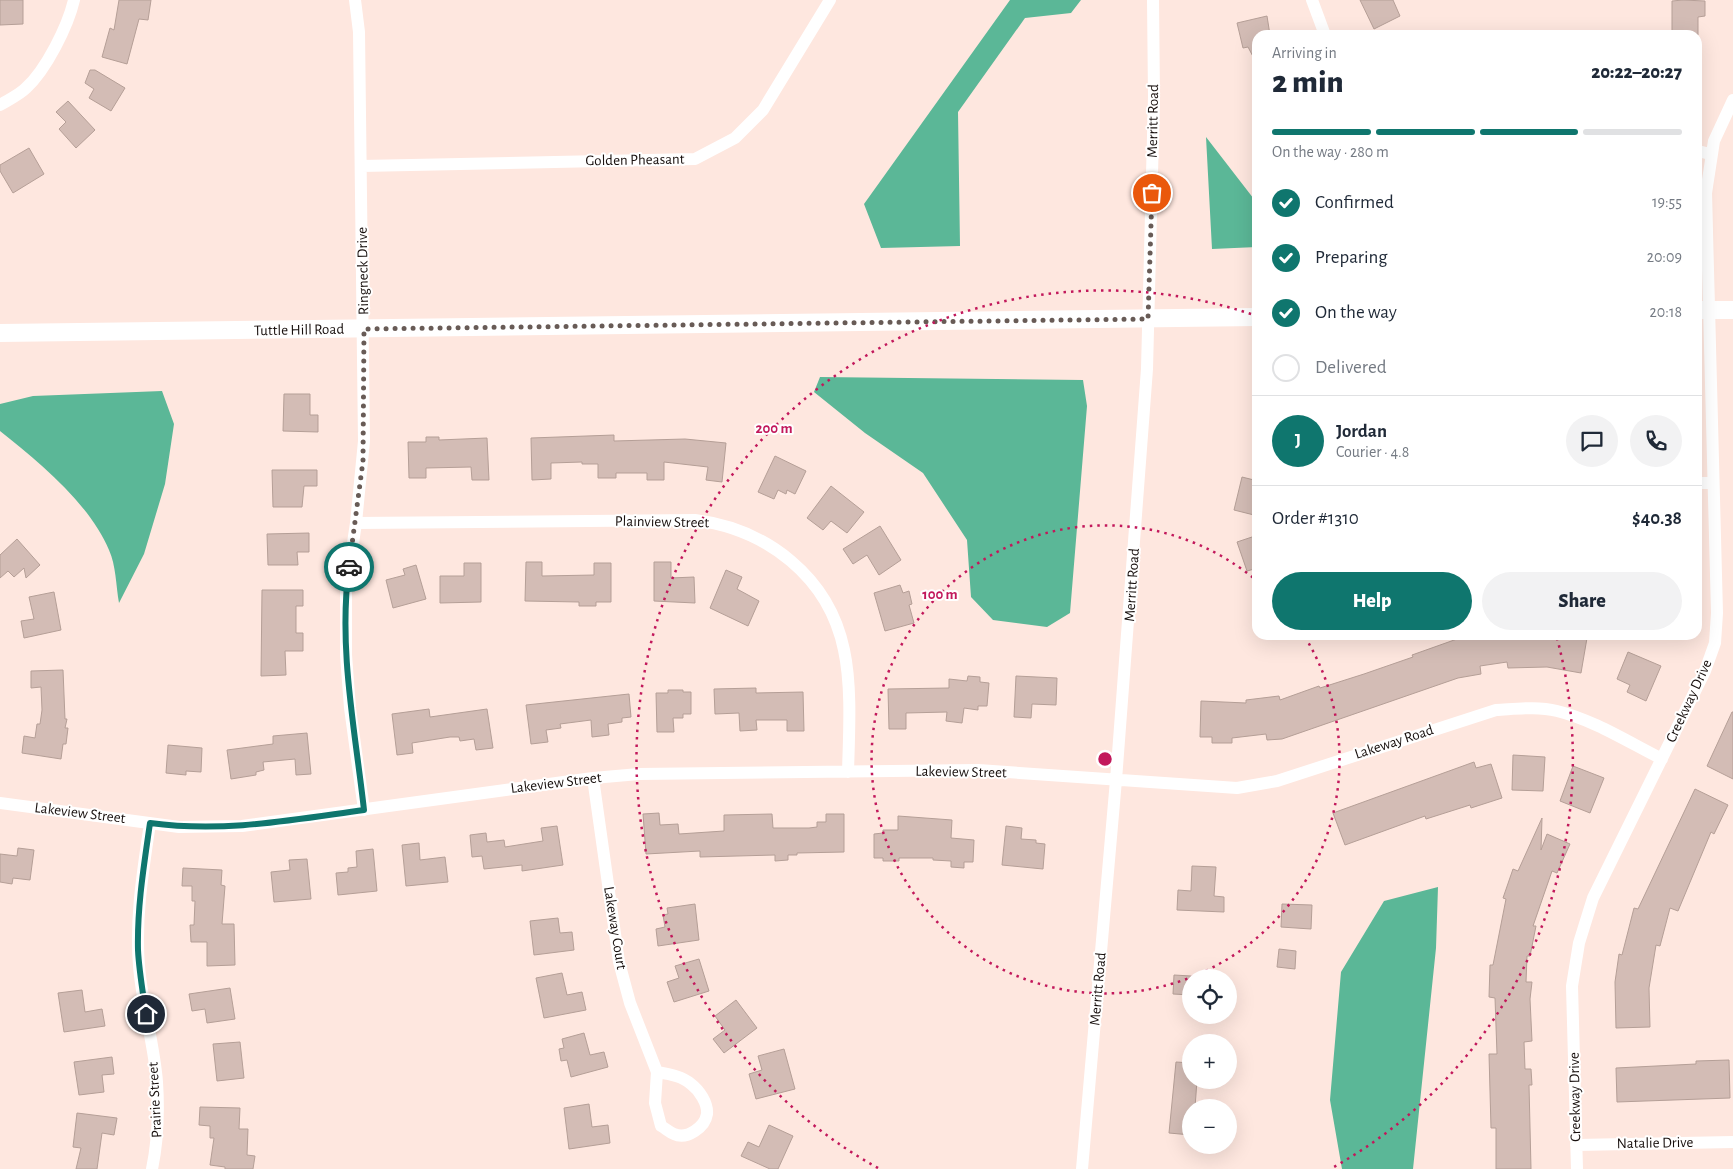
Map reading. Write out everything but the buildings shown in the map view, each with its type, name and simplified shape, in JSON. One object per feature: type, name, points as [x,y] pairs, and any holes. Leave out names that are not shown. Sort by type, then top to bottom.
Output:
[{"type":"main road","points":[[1703,310],[1733,310]]},
{"type":"main road","name":"Tuttle Hill Road","points":[[0,333],[1252,317]]},
{"type":"street","points":[[0,105],[26,88],[52,53],[71,13],[74,0]]},
{"type":"street","name":"Ringneck Drive","points":[[355,0],[359,32],[364,441],[356,523],[346,590],[346,655],[350,708],[364,810]]},
{"type":"street","name":"Golden Pheasant","points":[[361,166],[695,159],[735,138],[763,110],[830,0]]},
{"type":"street","name":"Merritt Road","points":[[1082,1169],[1116,780],[1140,469],[1148,319],[1153,0]]},
{"type":"street","points":[[1312,0],[1323,30]]},
{"type":"street","name":"Creekway Drive","points":[[1577,1169],[1572,986],[1579,942],[1593,898],[1706,671],[1715,643],[1717,613],[1713,483],[1703,310],[1706,193],[1704,152],[1733,100]]},
{"type":"street","points":[[1702,484],[1713,483]]},
{"type":"street","name":"Plainview Street","points":[[356,523],[695,520],[716,523],[756,537],[777,549],[799,567],[821,594],[835,621],[846,662],[848,772]]},
{"type":"street","name":"Lakeway Road","points":[[1116,780],[1237,788],[1277,781],[1470,717],[1496,710],[1529,708],[1556,711],[1591,723],[1662,759]]},
{"type":"street","name":"Lakeview Street","points":[[0,803],[198,828],[242,826],[594,778],[639,774],[978,770],[1116,780]]},
{"type":"street","name":"Lakeway Court","points":[[594,778],[619,962],[630,1002],[658,1072],[655,1103],[661,1126],[675,1135],[690,1134],[702,1125],[707,1114],[704,1099],[690,1083],[658,1072]]},
{"type":"street","name":"Prairie Street","points":[[150,823],[141,878],[138,928],[139,967],[157,1082],[158,1140],[152,1169]]},
{"type":"street","name":"Natalie Drive","points":[[1576,1145],[1733,1142]]},
{"type":"shaded area","points":[[1010,0],[1081,0],[1071,13],[1025,18],[958,112],[960,246],[881,248],[864,204]]},
{"type":"shaded area","points":[[1206,137],[1252,197],[1252,247],[1212,249]]},
{"type":"shaded area","points":[[820,377],[1083,380],[1087,406],[1070,613],[1047,627],[993,620],[971,597],[967,540],[923,473],[865,433],[814,392]]},
{"type":"shaded area","points":[[162,391],[174,424],[165,484],[144,554],[119,603],[113,562],[100,533],[89,516],[62,484],[0,431],[0,404],[33,396]]},
{"type":"shaded area","points":[[1438,887],[1436,948],[1413,1169],[1342,1169],[1330,1100],[1341,972],[1384,901]]},
{"type":"way so far","points":[[349,567],[363,461],[364,329],[1148,319],[1152,193]]},
{"type":"route","points":[[146,1014],[139,967],[138,915],[141,878],[150,823],[206,828],[242,826],[364,810],[350,708],[346,655],[346,590],[349,567]]}]
